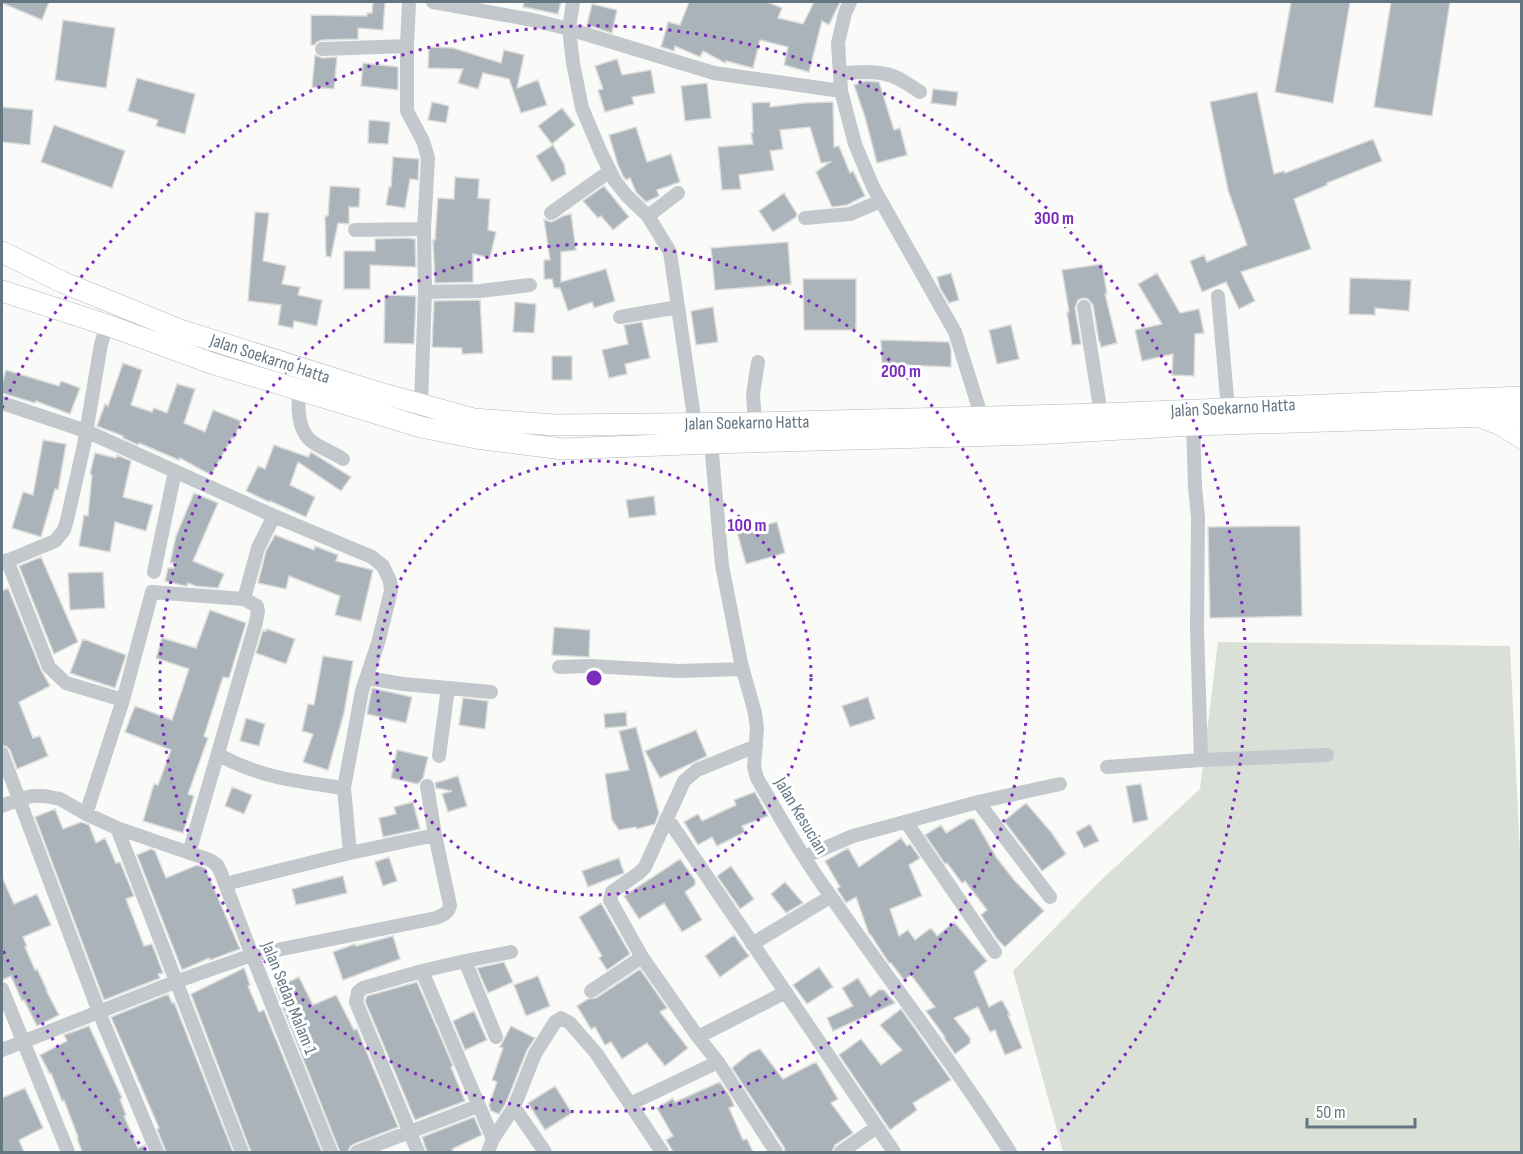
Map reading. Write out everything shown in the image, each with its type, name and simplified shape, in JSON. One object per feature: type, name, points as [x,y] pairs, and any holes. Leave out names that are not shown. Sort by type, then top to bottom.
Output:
[{"type":"highway","name":"Jalan Soekarno Hatta","points":[[2,252],[62,282],[180,330],[373,392],[474,418],[554,425],[755,423],[1101,414],[1521,397]]},
{"type":"highway","name":"Jalan Soekarno Hatta","points":[[2,291],[107,325],[211,363],[421,426],[476,438],[563,449],[1521,415]]},
{"type":"highway","points":[[1476,416],[1501,425],[1521,438]]},
{"type":"street","points":[[409,2],[407,111],[423,141],[428,158],[424,229],[422,404]]},
{"type":"street","points":[[434,2],[569,29],[714,73],[841,91]]},
{"type":"street","points":[[573,2],[569,29],[582,108],[620,188],[648,216],[670,252],[695,424]]},
{"type":"street","points":[[850,2],[838,43],[841,91],[855,144],[873,187],[955,332],[982,418]]},
{"type":"street","points":[[322,49],[407,46]]},
{"type":"street","points":[[840,73],[887,74],[900,79],[920,92]]},
{"type":"street","points":[[551,213],[610,171]]},
{"type":"street","points":[[648,216],[678,193]]},
{"type":"street","points":[[804,218],[850,214],[881,201]]},
{"type":"street","points":[[355,230],[424,229]]},
{"type":"street","points":[[425,292],[480,291],[530,285]]},
{"type":"street","points":[[1218,297],[1228,409]]},
{"type":"street","points":[[620,317],[678,307]]},
{"type":"street","points":[[1084,307],[1101,414]]},
{"type":"street","points":[[107,325],[101,344],[86,431],[64,530],[55,540],[4,561],[49,667],[66,683],[123,700]]},
{"type":"street","points":[[755,423],[753,394],[758,362]]},
{"type":"street","points":[[299,390],[300,422],[305,433],[310,440],[343,459]]},
{"type":"street","points":[[2,403],[86,431],[274,516],[372,557],[383,566],[390,581],[391,591],[378,643],[362,691],[344,789],[350,853]]},
{"type":"street","points":[[1193,425],[1198,517],[1197,629],[1201,760]]},
{"type":"street","name":"Jalan Kesucian","points":[[711,443],[722,565],[742,669],[758,728],[754,767],[757,778],[830,897],[948,1059],[1010,1152]]},
{"type":"street","points":[[154,572],[175,471]]},
{"type":"street","points":[[244,599],[258,548],[274,516]]},
{"type":"street","points":[[2,806],[32,796],[60,799],[86,814],[117,828],[189,853],[256,622],[257,606],[244,599],[152,592],[123,700],[86,814]]},
{"type":"street","points":[[559,667],[590,666],[679,671],[742,669]]},
{"type":"street","points":[[367,678],[403,684],[490,692]]},
{"type":"street","points":[[439,756],[448,688]]},
{"type":"street","points":[[756,746],[697,770],[684,781],[645,867],[612,892],[610,900],[642,957],[718,1062],[776,1152]]},
{"type":"street","points":[[2,754],[99,1012],[157,1152]]},
{"type":"street","points":[[218,754],[232,763],[285,780],[344,789]]},
{"type":"street","points":[[1107,767],[1201,760],[1327,755]]},
{"type":"street","points":[[804,857],[853,836],[978,802],[1060,784]]},
{"type":"street","points":[[2,1050],[175,982],[252,955],[444,915],[450,905],[427,786]]},
{"type":"street","points":[[978,802],[1050,897]]},
{"type":"street","points":[[666,819],[894,1152]]},
{"type":"street","points":[[906,822],[995,952]]},
{"type":"street","points":[[117,828],[242,1152]]},
{"type":"street","points":[[225,884],[435,835]]},
{"type":"street","name":"Jalan Sedap Malam 1","points":[[189,853],[210,860],[217,865],[331,1152]]},
{"type":"street","points":[[752,944],[830,897]]},
{"type":"street","points":[[418,1152],[356,1002],[356,996],[363,988],[422,971],[511,952]]},
{"type":"street","points":[[591,991],[642,957]]},
{"type":"street","points":[[465,961],[496,1037]]},
{"type":"street","points":[[422,971],[478,1106],[490,1146]]},
{"type":"street","points":[[2,988],[69,1152]]},
{"type":"street","points":[[698,1037],[786,992]]},
{"type":"street","points":[[490,1146],[514,1107],[535,1054],[555,1022],[561,1018],[570,1023],[596,1053],[662,1152]]},
{"type":"street","points":[[630,1104],[718,1062]]},
{"type":"street","points":[[357,1152],[478,1106]]},
{"type":"street","points":[[514,1107],[545,1152]]},
{"type":"street","points":[[842,1152],[877,1127]]},
{"type":"shaded area","points":[[1218,642],[1510,646],[1522,895],[1521,1152],[1063,1152],[1013,971],[1100,881],[1200,789]]},
{"type":"building","points":[[2,2],[49,2],[42,20]]},
{"type":"building","points":[[373,2],[385,2],[383,30],[358,28],[358,39],[322,40],[311,45],[311,15],[367,16],[367,13],[372,13]]},
{"type":"building","points":[[524,2],[561,2],[558,14],[523,7]]},
{"type":"building","points":[[689,2],[767,2],[782,8],[778,18],[803,24],[814,2],[840,2],[829,25],[822,21],[809,72],[784,65],[788,47],[760,40],[753,68],[726,61],[725,63],[703,51],[700,57],[675,46],[674,51],[661,47],[668,22],[680,25]]},
{"type":"building","points":[[1291,2],[1350,2],[1333,103],[1275,92]]},
{"type":"building","points":[[1391,2],[1450,2],[1432,116],[1374,107]]},
{"type":"building","points":[[592,4],[617,10],[612,33],[587,25]]},
{"type":"building","points":[[63,20],[115,28],[106,88],[55,80]]},
{"type":"building","points":[[429,47],[453,48],[501,63],[504,50],[524,55],[517,88],[538,80],[547,105],[521,113],[509,79],[483,73],[478,89],[458,83],[463,69],[428,68]]},
{"type":"building","points":[[315,55],[322,58],[337,57],[334,89],[312,87]]},
{"type":"building","points":[[617,59],[622,75],[651,70],[655,93],[632,97],[634,104],[605,112],[598,90],[603,89],[595,66]]},
{"type":"building","points":[[363,63],[398,67],[398,90],[361,86]]},
{"type":"building","points":[[137,78],[195,94],[185,134],[156,126],[158,120],[128,111]]},
{"type":"building","points":[[866,81],[879,82],[894,130],[900,128],[907,155],[877,163],[854,85]]},
{"type":"building","points":[[707,83],[711,118],[685,121],[681,86]]},
{"type":"building","points":[[933,89],[958,92],[956,106],[931,103]]},
{"type":"building","points":[[1257,92],[1274,174],[1284,171],[1285,173],[1373,139],[1382,161],[1294,199],[1311,249],[1241,272],[1255,301],[1239,309],[1226,282],[1202,292],[1190,261],[1204,255],[1207,262],[1247,245],[1228,190],[1210,102]]},
{"type":"building","points":[[432,102],[449,106],[446,123],[428,120]]},
{"type":"building","points":[[770,102],[770,107],[833,102],[834,147],[839,146],[850,173],[853,171],[865,196],[847,205],[832,207],[816,172],[830,162],[821,163],[810,127],[780,130],[783,149],[770,151],[774,170],[739,175],[741,189],[722,190],[718,147],[753,144],[752,103]]},
{"type":"building","points":[[2,107],[33,110],[30,145],[2,142]]},
{"type":"building","points":[[562,108],[575,125],[552,144],[538,126]]},
{"type":"building","points":[[369,120],[390,122],[388,144],[368,143]]},
{"type":"building","points":[[54,125],[125,151],[112,188],[41,162]]},
{"type":"building","points":[[636,127],[647,162],[671,154],[680,182],[657,190],[659,196],[646,202],[636,192],[630,178],[626,180],[623,176],[609,135]]},
{"type":"building","points":[[553,145],[564,164],[566,174],[552,182],[536,156]]},
{"type":"building","points":[[393,157],[419,159],[418,180],[410,179],[405,208],[386,205],[389,187],[391,187]]},
{"type":"building","points":[[455,177],[479,179],[478,198],[490,199],[488,230],[496,232],[490,258],[473,254],[473,282],[435,283],[433,240],[435,240],[438,198],[454,199]]},
{"type":"building","points":[[330,186],[360,188],[359,207],[349,207],[349,224],[338,223],[331,257],[326,256],[325,216],[328,216]]},
{"type":"building","points":[[604,186],[629,217],[613,230],[583,201]]},
{"type":"building","points":[[784,193],[797,214],[773,232],[759,211]]},
{"type":"building","points":[[255,212],[269,213],[263,261],[286,266],[282,284],[300,287],[298,295],[322,300],[317,326],[294,321],[293,328],[278,325],[281,305],[248,301]]},
{"type":"building","points":[[571,214],[576,250],[561,252],[561,282],[606,269],[615,301],[594,308],[592,302],[568,311],[560,288],[554,288],[552,279],[544,279],[544,260],[550,260],[544,219],[552,222]]},
{"type":"building","points":[[375,239],[415,239],[416,267],[370,265],[370,289],[344,289],[344,251],[375,251]]},
{"type":"building","points":[[788,242],[791,284],[715,290],[711,248]]},
{"type":"building","points":[[1102,264],[1107,294],[1105,294],[1117,343],[1101,347],[1093,305],[1088,299],[1083,298],[1078,300],[1075,308],[1081,344],[1072,345],[1062,270]]},
{"type":"building","points":[[951,273],[959,300],[949,303],[940,288],[937,277]]},
{"type":"building","points":[[1157,273],[1180,313],[1199,309],[1204,333],[1195,334],[1194,376],[1172,375],[1173,354],[1142,361],[1135,330],[1162,324],[1138,284]]},
{"type":"building","points":[[1350,278],[1411,280],[1409,311],[1375,308],[1375,315],[1349,314]]},
{"type":"building","points":[[803,279],[856,279],[856,330],[804,330]]},
{"type":"building","points":[[385,295],[416,296],[414,344],[384,343]]},
{"type":"building","points":[[480,300],[483,353],[462,354],[462,348],[432,347],[434,301]]},
{"type":"building","points":[[515,302],[536,304],[534,333],[513,332]]},
{"type":"building","points":[[713,307],[718,342],[696,345],[691,311]]},
{"type":"building","points":[[642,322],[650,358],[625,364],[627,374],[609,378],[602,350],[628,344],[624,325]]},
{"type":"building","points":[[1011,325],[1019,359],[997,364],[989,330]]},
{"type":"building","points":[[881,340],[949,342],[951,367],[902,365],[902,367],[882,368]]},
{"type":"building","points":[[552,356],[572,356],[572,380],[552,380]]},
{"type":"building","points":[[123,363],[142,370],[131,405],[152,412],[154,408],[167,413],[177,384],[195,389],[184,423],[205,432],[213,410],[241,421],[234,439],[232,438],[211,475],[180,458],[179,460],[139,443],[138,445],[123,436],[97,426],[105,404],[108,406]]},
{"type":"building","points":[[6,370],[59,386],[61,381],[80,388],[70,414],[36,401],[35,403],[2,393]]},
{"type":"building","points":[[43,440],[66,444],[58,490],[55,489],[41,537],[12,528],[23,492],[33,495]]},
{"type":"building","points":[[274,445],[308,457],[311,452],[351,477],[341,491],[298,462],[290,485],[315,497],[306,517],[269,502],[246,491],[258,466],[265,469]]},
{"type":"building","points":[[95,453],[116,458],[117,455],[131,461],[123,497],[153,505],[146,531],[115,522],[110,552],[79,546],[84,515],[88,516],[92,475],[90,474]]},
{"type":"building","points":[[194,493],[218,503],[193,561],[224,574],[218,588],[188,583],[187,586],[165,581],[168,568],[174,568],[175,563],[170,563],[176,536]]},
{"type":"building","points":[[654,496],[656,515],[629,518],[626,500]]},
{"type":"building","points":[[777,522],[785,553],[746,564],[737,532]]},
{"type":"building","points":[[1300,526],[1302,616],[1210,618],[1208,527]]},
{"type":"building","points":[[275,535],[314,550],[315,546],[338,555],[336,561],[373,570],[361,621],[335,615],[340,596],[289,576],[286,589],[258,583],[266,551]]},
{"type":"building","points":[[41,557],[78,642],[54,654],[19,566]]},
{"type":"building","points":[[103,572],[105,608],[70,610],[68,573]]},
{"type":"building","points":[[8,588],[41,670],[50,686],[19,702],[33,738],[40,736],[48,756],[17,769],[10,750],[2,745],[2,591]]},
{"type":"building","points":[[210,610],[246,623],[229,678],[223,677],[204,736],[208,738],[188,794],[194,796],[183,833],[143,821],[154,784],[158,785],[171,750],[125,732],[135,706],[172,720],[189,669],[156,658],[162,638],[196,648]]},
{"type":"building","points":[[554,627],[590,630],[589,657],[552,655]]},
{"type":"building","points":[[267,629],[295,639],[286,664],[256,653],[263,630]]},
{"type":"building","points":[[83,639],[126,655],[115,688],[70,673]]},
{"type":"building","points":[[323,656],[353,661],[344,713],[328,770],[303,762],[313,734],[302,731],[308,704],[314,705]]},
{"type":"building","points":[[372,688],[412,697],[406,723],[367,714]]},
{"type":"building","points":[[868,697],[875,719],[850,727],[842,706]]},
{"type":"building","points":[[463,698],[488,701],[485,729],[459,725]]},
{"type":"building","points":[[626,712],[627,726],[605,728],[604,714]]},
{"type":"building","points":[[246,718],[265,724],[259,746],[240,741]]},
{"type":"building","points":[[636,727],[659,813],[655,824],[637,829],[636,827],[619,830],[612,820],[605,774],[629,770],[619,731]]},
{"type":"building","points":[[696,730],[707,756],[660,778],[645,751]]},
{"type":"building","points":[[397,750],[428,757],[423,778],[418,784],[391,778]]},
{"type":"building","points":[[458,776],[467,806],[448,812],[442,794],[452,791],[436,788],[435,783]]},
{"type":"building","points":[[1141,784],[1148,820],[1133,823],[1126,786]]},
{"type":"building","points":[[232,787],[252,795],[244,814],[225,806]]},
{"type":"building","points":[[755,792],[768,816],[742,826],[745,832],[717,846],[712,837],[698,845],[684,822],[698,814],[702,821],[736,805],[734,800]]},
{"type":"building","points":[[413,802],[420,829],[383,837],[379,818],[396,814],[394,807]]},
{"type":"building","points":[[1026,803],[1066,854],[1042,871],[1004,821]]},
{"type":"building","points":[[55,809],[63,829],[81,822],[89,825],[96,843],[105,838],[116,863],[120,862],[134,896],[126,899],[144,946],[152,944],[163,973],[158,974],[160,978],[104,1000],[35,817]]},
{"type":"building","points":[[969,819],[974,819],[996,857],[1014,880],[1044,911],[1005,947],[981,915],[987,910],[965,881],[962,883],[947,863],[945,864],[925,835],[941,825],[946,833]]},
{"type":"building","points":[[1090,824],[1099,841],[1084,848],[1076,832]]},
{"type":"building","points":[[901,838],[907,846],[910,844],[920,858],[909,865],[922,896],[890,909],[899,936],[908,930],[915,940],[931,928],[937,936],[954,922],[987,961],[974,972],[989,1007],[1002,1000],[1022,1048],[1005,1055],[995,1030],[990,1032],[978,1007],[954,1018],[970,1038],[970,1043],[955,1054],[926,1011],[935,1007],[911,975],[904,980],[889,963],[869,934],[856,897],[846,903],[837,889],[840,887],[825,861],[848,848],[859,867]]},
{"type":"building","points":[[151,849],[155,851],[166,878],[197,865],[205,868],[240,949],[210,960],[209,958],[182,970],[137,855]]},
{"type":"building","points":[[389,857],[397,881],[383,886],[375,862]]},
{"type":"building","points":[[619,858],[624,873],[588,887],[582,871]]},
{"type":"building","points":[[680,859],[695,880],[695,885],[685,892],[702,920],[682,932],[664,903],[639,919],[624,896]]},
{"type":"building","points":[[731,866],[754,899],[740,909],[717,876]]},
{"type":"building","points":[[343,876],[347,893],[296,905],[292,889]]},
{"type":"building","points":[[2,877],[14,904],[37,894],[51,925],[23,937],[35,970],[37,969],[59,1015],[37,1026],[11,976],[2,980]]},
{"type":"building","points":[[785,882],[803,903],[786,913],[771,894]]},
{"type":"building","points":[[601,903],[630,954],[607,970],[599,958],[602,956],[579,917]]},
{"type":"building","points":[[734,935],[749,956],[720,977],[705,956]]},
{"type":"building","points":[[393,936],[400,959],[343,980],[333,952],[355,944],[356,946]]},
{"type":"building","points":[[504,962],[513,982],[488,993],[477,968]]},
{"type":"building","points":[[819,967],[833,987],[807,1004],[793,985]]},
{"type":"building","points":[[244,968],[250,985],[248,986],[259,1012],[264,1010],[322,1152],[251,1152],[191,994]]},
{"type":"building","points":[[640,969],[667,1008],[660,1012],[688,1048],[665,1066],[647,1043],[622,1059],[611,1042],[605,1045],[595,1027],[591,1029],[577,1006],[588,999],[596,998]]},
{"type":"building","points":[[538,976],[550,1006],[526,1016],[514,985]]},
{"type":"building","points":[[299,977],[313,1005],[336,995],[354,1030],[357,1029],[398,1127],[354,1144],[348,1152],[340,1152],[275,988]]},
{"type":"building","points":[[858,978],[870,997],[879,990],[884,990],[895,1003],[833,1031],[827,1018],[853,1006],[842,988]]},
{"type":"building","points":[[417,982],[453,1066],[451,1067],[465,1101],[415,1120],[365,1001],[367,996]]},
{"type":"building","points":[[168,994],[172,1003],[174,1002],[233,1152],[166,1152],[157,1129],[159,1128],[111,1017]]},
{"type":"building","points":[[901,1009],[951,1080],[913,1103],[917,1110],[890,1130],[839,1055],[861,1039],[881,1065],[902,1050],[880,1025]]},
{"type":"building","points":[[474,1011],[487,1040],[465,1050],[453,1021]]},
{"type":"building","points":[[89,1026],[122,1098],[120,1099],[126,1115],[124,1116],[138,1148],[145,1145],[147,1152],[82,1152],[64,1100],[62,1101],[51,1073],[40,1055],[67,1041],[64,1035]]},
{"type":"building","points":[[511,1026],[535,1038],[527,1050],[506,1103],[499,1114],[491,1111],[489,1105],[497,1082],[492,1080],[503,1048],[500,1047]]},
{"type":"building","points":[[760,1049],[783,1079],[816,1062],[838,1099],[831,1103],[853,1133],[835,1145],[832,1152],[785,1152],[784,1147],[732,1068],[750,1053]]},
{"type":"building","points":[[720,1082],[731,1098],[734,1106],[729,1108],[743,1140],[747,1139],[753,1152],[673,1152],[666,1140],[673,1136],[657,1108],[673,1098],[675,1102]]},
{"type":"building","points":[[555,1086],[572,1113],[545,1130],[528,1103]]},
{"type":"building","points":[[25,1088],[43,1128],[19,1140],[24,1152],[2,1152],[2,1098]]},
{"type":"building","points":[[474,1117],[482,1135],[452,1149],[454,1152],[427,1152],[422,1137]]}]
